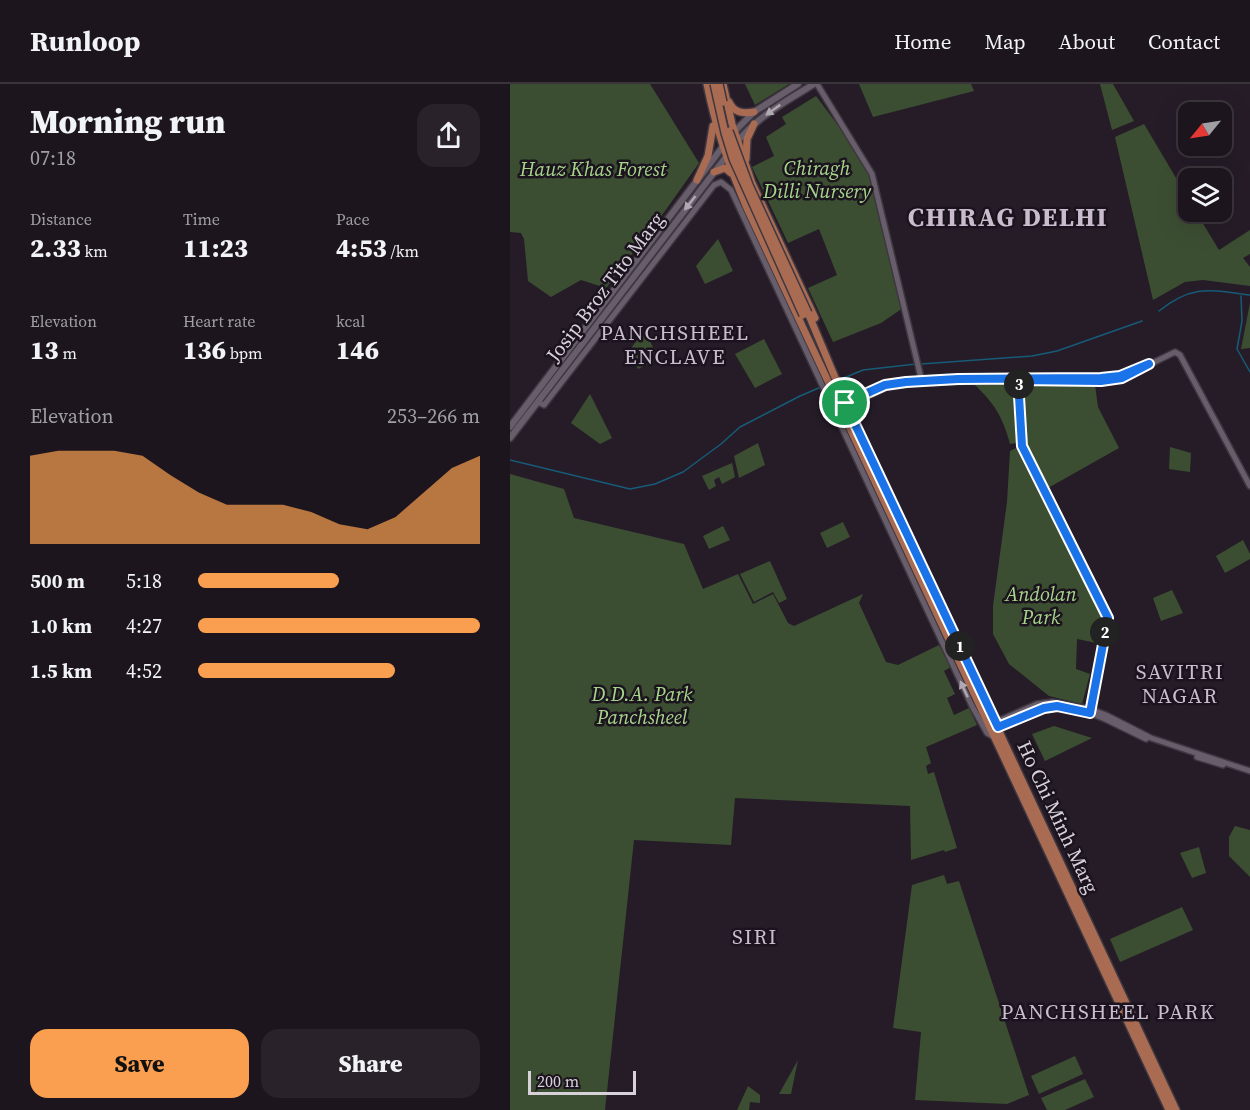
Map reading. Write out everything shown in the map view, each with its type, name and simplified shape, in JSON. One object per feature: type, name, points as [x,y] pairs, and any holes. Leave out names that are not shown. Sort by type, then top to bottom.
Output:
[{"type":"main road","points":[[707,84],[725,157],[761,236],[817,346]]},
{"type":"main road","points":[[714,84],[724,133],[733,159],[806,314],[819,368]]},
{"type":"main road","name":"Josip Broz Tito Marg","points":[[510,427],[734,132],[754,112],[798,84]]},
{"type":"main road","name":"Josip Broz Tito Marg","points":[[510,438],[737,142],[754,124],[815,84]]},
{"type":"main road","points":[[722,87],[729,132],[738,157],[806,314],[817,346]]},
{"type":"main road","points":[[722,87],[730,106],[735,110],[744,114],[754,112]]},
{"type":"main road","points":[[722,87],[737,142],[747,168],[815,319],[819,368]]},
{"type":"main road","points":[[697,180],[708,156],[713,137],[714,118]]},
{"type":"main road","points":[[747,168],[746,142],[754,124]]},
{"type":"main road","points":[[714,172],[725,168],[733,175]]},
{"type":"main road","points":[[761,236],[775,230]]},
{"type":"main road","name":"Ho Chi Minh Marg","points":[[817,346],[825,355],[841,405],[1160,1090]]},
{"type":"main road","name":"Ho Chi Minh Marg","points":[[819,368],[841,405],[997,725],[1160,1075],[1167,1083],[1175,1110]]},
{"type":"main road","points":[[1160,1090],[1175,1110]]},
{"type":"main road","points":[[1160,1090],[1160,1101],[1164,1110]]},
{"type":"street","points":[[815,84],[872,174],[921,379]]},
{"type":"street","points":[[538,402],[544,405],[714,185],[719,182],[724,183],[731,190],[812,363],[819,368]]},
{"type":"street","points":[[921,379],[1112,380],[1122,378],[1173,352],[1180,356],[1250,486]]},
{"type":"street","points":[[995,738],[987,733],[972,706],[907,565],[841,405],[885,385],[921,379],[1101,378],[1120,376],[1149,364]]},
{"type":"street","points":[[1018,380],[1022,446],[1108,618],[1090,711]]},
{"type":"street","points":[[997,725],[1043,702],[1052,702],[1108,715],[1139,735],[1250,772]]},
{"type":"green space","name":"Hauz Khas Forest","points":[[510,84],[650,84],[699,163],[606,288],[581,280],[551,297],[528,281],[524,239],[521,233],[510,232]]},
{"type":"green space","points":[[745,84],[789,84],[755,105]]},
{"type":"green space","points":[[859,84],[971,84],[974,91],[873,117]]},
{"type":"green space","points":[[1100,84],[1113,84],[1134,121],[1112,130]]},
{"type":"green space","name":"Chiragh Dilli Nursery","points":[[816,96],[861,156],[870,175],[903,308],[881,323],[833,342],[808,288],[837,275],[819,229],[788,243],[752,167],[774,156],[766,137],[786,124],[782,117]]},
{"type":"green space","points":[[1144,124],[1178,181],[1178,222],[1202,222],[1219,250],[1250,230],[1250,254],[1243,258],[1250,267],[1250,286],[1203,280],[1185,282],[1153,300],[1115,137]]},
{"type":"green space","points":[[718,239],[733,271],[705,284],[696,266]]},
{"type":"green space","points":[[1250,303],[1250,348],[1241,349]]},
{"type":"green space","points":[[645,329],[658,359],[638,369],[629,351]]},
{"type":"green space","points":[[764,339],[782,374],[755,388],[735,354]]},
{"type":"green space","points":[[974,384],[1012,384],[1016,443],[1010,444],[997,411]]},
{"type":"green space","points":[[1095,385],[1098,407],[1119,448],[1048,488],[1027,443],[1024,386]]},
{"type":"green space","points":[[590,394],[612,438],[600,444],[571,423]]},
{"type":"green space","points":[[758,443],[765,465],[739,478],[734,456]]},
{"type":"green space","points":[[1170,447],[1191,453],[1190,472],[1169,469]]},
{"type":"green space","name":"Andolan Park","points":[[1016,448],[1102,618],[1097,643],[1077,639],[1076,669],[1090,674],[1082,704],[1049,696],[1009,664],[993,634],[993,606],[1007,502],[1010,451]]},
{"type":"green space","points":[[732,463],[735,477],[722,484],[719,477],[714,480],[716,486],[709,490],[702,476]]},
{"type":"green space","name":"D.D.A. Park Panchsheel","points":[[510,474],[564,489],[574,518],[684,544],[703,589],[738,574],[753,604],[773,594],[788,623],[794,626],[863,594],[859,603],[886,662],[898,665],[939,645],[951,667],[944,671],[955,694],[947,698],[954,715],[969,708],[977,725],[926,747],[931,763],[926,766],[928,774],[934,772],[957,848],[911,860],[910,806],[735,798],[731,845],[634,840],[605,1110],[510,1110]]},
{"type":"green space","points":[[843,522],[850,537],[827,548],[820,533]]},
{"type":"green space","points":[[723,526],[730,540],[709,549],[703,536]]},
{"type":"green space","points":[[1243,540],[1250,559],[1225,573],[1216,556]]},
{"type":"green space","points":[[770,561],[787,599],[779,603],[773,592],[754,602],[740,574]]},
{"type":"green space","points":[[1172,590],[1183,613],[1161,621],[1153,598]]},
{"type":"green space","points":[[1054,726],[1092,738],[1045,761],[1032,734]]},
{"type":"green space","points":[[1235,826],[1250,830],[1250,877],[1229,856],[1229,837]]},
{"type":"green space","points":[[1199,847],[1206,873],[1192,878],[1180,853]]},
{"type":"green space","points":[[944,875],[947,884],[959,881],[1029,1095],[1007,1104],[915,1100],[921,1032],[893,1028],[912,885]]},
{"type":"green space","points":[[1182,907],[1193,930],[1120,962],[1110,939]]},
{"type":"green space","points":[[1075,1056],[1083,1074],[1039,1094],[1031,1076]]},
{"type":"green space","points":[[798,1060],[791,1094],[779,1094]]},
{"type":"green space","points":[[1085,1079],[1094,1097],[1065,1110],[1047,1110],[1041,1098]]},
{"type":"green space","points":[[748,1086],[760,1095],[760,1103],[750,1102],[749,1110],[737,1110]]},
{"type":"waterway","points":[[1159,311],[1182,296],[1202,291],[1250,295]]},
{"type":"waterway","points":[[1241,296],[1242,321],[1237,349],[1250,372]]},
{"type":"waterway","points":[[921,364],[1032,356],[1057,351],[1142,321]]},
{"type":"waterway","points":[[839,380],[863,370],[916,364]]},
{"type":"waterway","points":[[510,460],[630,489],[655,484],[683,472],[740,427],[821,387]]},
{"type":"district","name":"CHIRAG DELHI","points":[[1008,217]]},
{"type":"district","name":"PANCHSHEEL ENCLAVE","points":[[675,344]]},
{"type":"district","name":"SAVITRI NAGAR","points":[[1180,683]]},
{"type":"district","name":"SIRI","points":[[755,936]]},
{"type":"district","name":"PANCHSHEEL PARK","points":[[1108,1011]]},
{"type":"route","points":[[1149,364],[1122,378],[1101,381],[1018,380],[1022,446],[1108,618],[1090,713],[1057,706],[1044,708],[998,727],[845,403],[885,385],[906,382],[958,379],[1101,378],[1120,376],[1149,364]]}]
